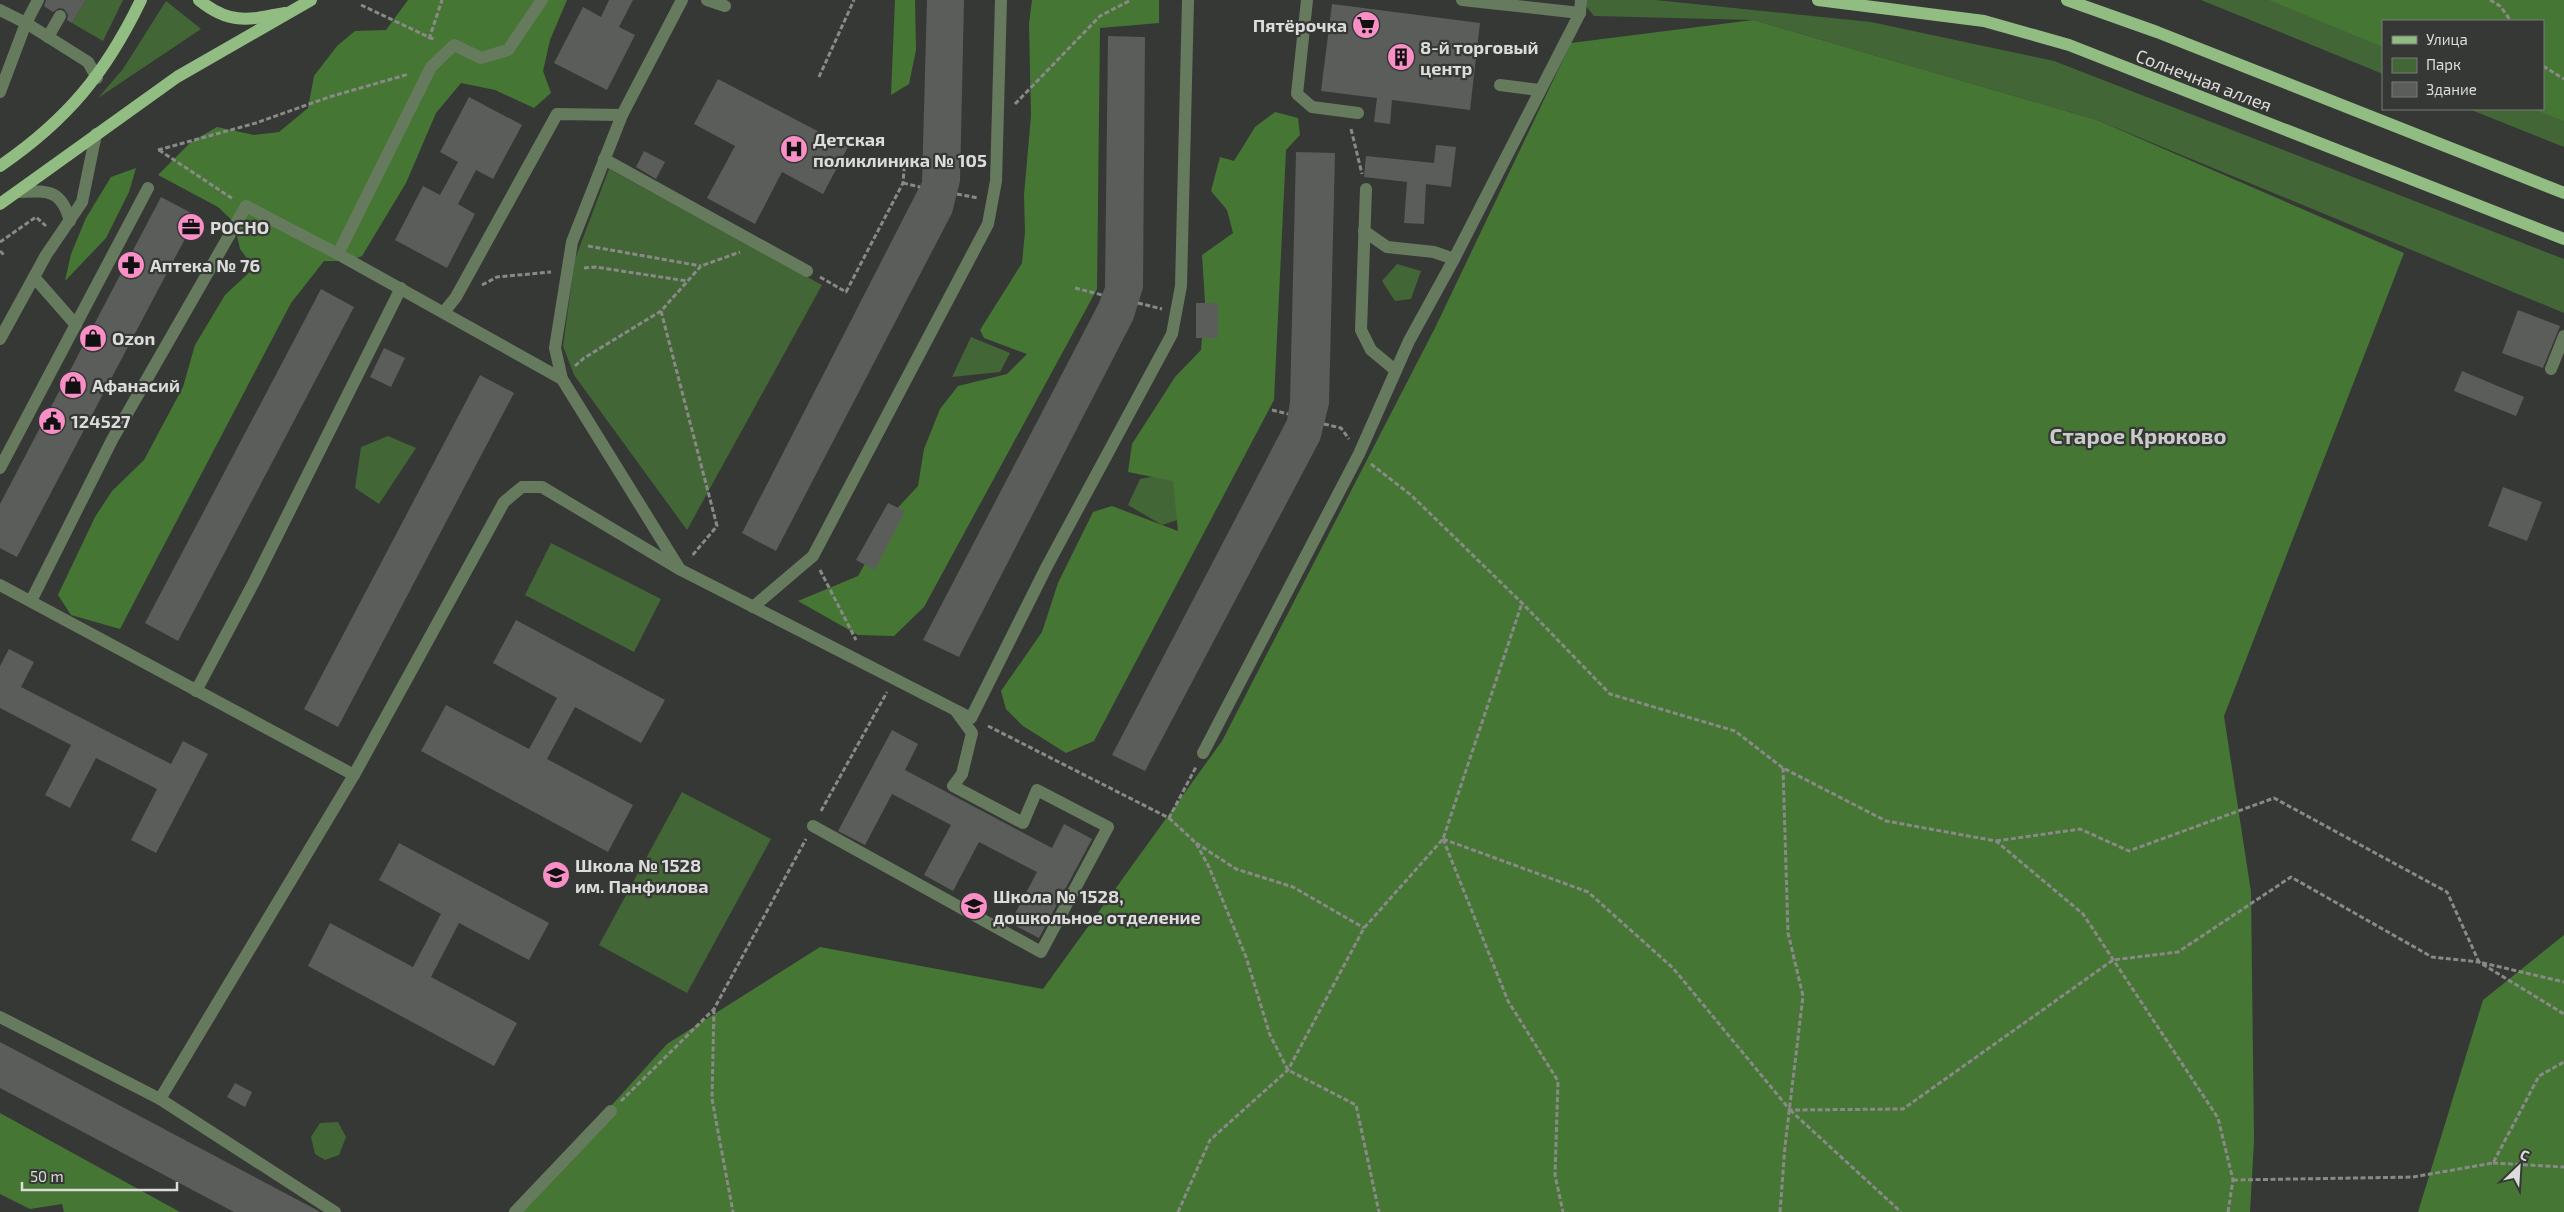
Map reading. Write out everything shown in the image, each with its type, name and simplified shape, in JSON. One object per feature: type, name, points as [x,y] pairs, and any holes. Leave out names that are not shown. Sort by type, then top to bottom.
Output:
[{"type":"main road","points":[[0,166],[22,151],[62,116],[97,78],[123,38],[140,0]]},
{"type":"main road","points":[[199,0],[216,14],[248,20],[311,0]]},
{"type":"main road","name":"Солнечная аллея","points":[[1818,0],[1984,21],[2070,45],[2564,239]]},
{"type":"main road","name":"Солнечная аллея","points":[[2066,0],[2157,32],[2564,193]]},
{"type":"main road","points":[[9,198],[176,77],[295,6]]},
{"type":"street","points":[[0,92],[26,23],[38,0]]},
{"type":"street","points":[[338,254],[431,68],[454,45],[481,58],[508,50],[542,0]]},
{"type":"street","points":[[681,570],[562,379],[555,348],[572,242],[622,115],[682,0]]},
{"type":"street","points":[[707,0],[724,6]]},
{"type":"street","points":[[753,606],[814,556],[988,224],[996,181],[1001,0]]},
{"type":"street","points":[[160,1100],[354,775],[504,502],[522,487],[542,487],[681,570],[971,718],[1051,557],[1172,334],[1181,286],[1188,0]]},
{"type":"street","points":[[1307,0],[1297,94],[1312,107],[1352,112]]},
{"type":"street","points":[[1203,753],[1359,454],[1409,341],[1454,259],[1580,6],[1462,0]]},
{"type":"street","points":[[0,10],[26,23],[88,62],[97,78]]},
{"type":"street","points":[[48,37],[60,16]]},
{"type":"street","points":[[1500,84],[1539,90]]},
{"type":"street","points":[[444,312],[456,297],[558,114],[622,115]]},
{"type":"street","points":[[0,340],[46,255],[82,202],[96,134]]},
{"type":"street","points":[[604,159],[807,271]]},
{"type":"street","points":[[0,468],[5,446],[76,325],[148,188]]},
{"type":"street","points":[[1366,189],[1361,330],[1371,350],[1396,370]]},
{"type":"street","points":[[0,210],[9,198],[39,191],[53,194],[65,203],[70,221]]},
{"type":"street","points":[[31,602],[112,440],[246,206],[401,288],[562,379]]},
{"type":"street","points":[[1364,231],[1387,247],[1434,252],[1454,259]]},
{"type":"street","points":[[34,278],[76,325]]},
{"type":"street","points":[[196,691],[254,582],[401,288]]},
{"type":"street","points":[[2551,369],[2564,336]]},
{"type":"street","points":[[0,585],[354,775]]},
{"type":"street","points":[[813,826],[1041,952],[1108,826],[1037,790],[1022,823],[953,786],[962,774],[972,732],[954,709]]},
{"type":"street","points":[[0,1017],[160,1100],[335,1212]]},
{"type":"street","points":[[515,1212],[611,1111]]},
{"type":"path","points":[[429,39],[442,0]]},
{"type":"path","points":[[819,77],[854,0]]},
{"type":"path","points":[[997,123],[1100,16],[1131,0]]},
{"type":"path","points":[[2490,0],[2500,6],[2510,20]]},
{"type":"path","points":[[361,5],[429,39],[454,45]]},
{"type":"path","points":[[2544,67],[2564,80]]},
{"type":"path","points":[[246,206],[158,150],[256,123],[328,97],[431,68]]},
{"type":"path","points":[[1352,112],[1366,189]]},
{"type":"path","points":[[807,271],[846,292],[903,183],[905,157]]},
{"type":"path","points":[[903,183],[920,187]]},
{"type":"path","points":[[0,242],[36,217],[46,226]]},
{"type":"path","points":[[572,242],[701,266]]},
{"type":"path","points":[[562,379],[584,358],[661,311],[701,266],[760,245]]},
{"type":"path","points":[[0,251],[5,256]]},
{"type":"path","points":[[1075,288],[1102,295]]},
{"type":"path","points":[[1138,303],[1176,312]]},
{"type":"path","points":[[661,311],[716,526],[681,570]]},
{"type":"path","points":[[1272,410],[1288,414]]},
{"type":"path","points":[[1324,424],[1341,428],[1359,454],[1411,495],[1522,603],[1610,694],[1735,731],[1783,768],[1886,820],[1996,841],[2080,829],[2129,850],[2274,798],[2448,892],[2478,962],[2564,1014]]},
{"type":"path","points":[[814,556],[868,665]]},
{"type":"path","points":[[1178,1212],[1210,1140],[1288,1070],[1364,928],[1443,839],[1522,603]]},
{"type":"path","points":[[611,1111],[714,1009],[894,678]]},
{"type":"path","points":[[971,718],[1169,818],[1196,842],[1236,869],[1293,887],[1364,928]]},
{"type":"path","points":[[1169,818],[1203,753]]},
{"type":"path","points":[[1780,1212],[1804,996],[1788,933],[1783,768]]},
{"type":"path","points":[[1443,839],[1588,892],[1673,968],[1790,1110],[1901,1212]]},
{"type":"path","points":[[1443,839],[1508,1001],[1558,1081],[1555,1175],[1563,1212]]},
{"type":"path","points":[[1996,841],[2083,914],[2218,1118],[2232,1180],[2228,1212]]},
{"type":"path","points":[[1196,842],[1209,867],[1246,957],[1270,1035],[1288,1070],[1356,1105],[1379,1212]]},
{"type":"path","points":[[1790,1110],[1903,1109],[2113,960],[2178,952],[2291,876],[2432,957],[2478,962],[2564,982]]},
{"type":"path","points":[[714,1009],[712,1099],[734,1212]]},
{"type":"path","points":[[2493,1163],[2540,1076],[2564,1062]]},
{"type":"path","points":[[2232,1180],[2413,1177],[2493,1163],[2564,1167]]},
{"type":"green space","points":[[86,0],[123,0],[103,41],[72,23]]},
{"type":"green space","points":[[408,0],[567,0],[550,40],[543,71],[551,93],[534,108],[495,90],[461,83],[436,113],[406,183],[362,256],[349,261],[324,261],[291,303],[120,629],[71,615],[58,595],[95,517],[112,491],[144,460],[183,387],[195,345],[225,295],[254,268],[240,249],[234,222],[218,207],[158,175],[191,142],[217,127],[254,135],[279,132],[308,108],[314,76],[337,46],[355,31],[386,30]]},
{"type":"green space","points":[[895,0],[915,0],[916,50],[909,84],[891,95]]},
{"type":"green space","points":[[1032,0],[1159,0],[1159,23],[1100,28],[1097,289],[924,607],[894,636],[858,635],[798,601],[858,576],[871,553],[877,530],[918,486],[924,449],[940,409],[958,386],[1007,374],[1027,354],[984,338],[980,330],[1022,263],[1025,232],[1024,195],[1031,116],[1029,24]]},
{"type":"green space","points":[[1581,0],[1655,0],[1871,22],[2054,61],[2564,259],[2564,313],[2097,120],[1753,20],[1594,16]]},
{"type":"green space","points":[[2201,0],[2564,0],[2564,147],[2472,110],[2544,110],[2544,20],[2382,20],[2382,74]]},
{"type":"green space","points":[[2269,0],[2564,0],[2564,121],[2536,110],[2544,110],[2544,20],[2382,20],[2382,47]]},
{"type":"green space","points":[[166,1],[201,29],[98,98],[123,69]]},
{"type":"green space","points":[[1753,20],[2097,120],[2404,253],[2224,716],[2251,892],[2254,1141],[2250,1212],[515,1212],[667,1044],[820,947],[1043,989],[1222,741],[1435,328],[1571,43]]},
{"type":"green space","points":[[1275,112],[1298,118],[1300,135],[1286,150],[1274,400],[1094,741],[1066,753],[1023,726],[1006,709],[1001,691],[1042,632],[1058,583],[1093,512],[1112,506],[1178,531],[1173,481],[1128,472],[1132,444],[1175,377],[1201,350],[1205,302],[1202,255],[1233,233],[1227,210],[1211,191],[1220,157],[1234,161],[1255,127]]},
{"type":"green space","points":[[136,168],[129,192],[106,238],[65,281],[71,254],[86,218],[111,177]]},
{"type":"green space","points":[[609,169],[822,285],[687,530],[574,375],[563,346],[575,259]]},
{"type":"green space","points":[[1397,264],[1421,271],[1411,299],[1395,301],[1382,281]]},
{"type":"green space","points":[[971,337],[1010,353],[1000,372],[952,377]]},
{"type":"green space","points":[[388,436],[416,448],[379,504],[355,488],[361,447]]},
{"type":"green space","points":[[1172,473],[1183,518],[1162,525],[1128,505],[1140,479]]},
{"type":"green space","points":[[551,543],[661,599],[634,652],[525,595]]},
{"type":"green space","points":[[682,792],[771,839],[687,993],[599,945]]},
{"type":"green space","points":[[2564,935],[2564,1212],[2418,1212],[2483,1000]]},
{"type":"green space","points":[[0,1113],[180,1212],[64,1212],[62,1204],[30,1209],[0,1194]]},
{"type":"green space","points":[[338,1122],[346,1137],[339,1155],[325,1160],[315,1154],[311,1137],[320,1123]]},
{"type":"building","points":[[46,0],[86,0],[72,23],[67,20],[68,15],[64,9],[59,8],[53,12],[44,6]]},
{"type":"building","points":[[609,0],[633,0],[619,27],[635,35],[607,90],[554,63],[583,7],[601,17]]},
{"type":"building","points":[[927,0],[964,0],[960,181],[952,213],[776,551],[742,533],[922,182]]},
{"type":"building","name":"8-й торговый центр","points":[[1332,4],[1480,23],[1470,110],[1392,100],[1390,124],[1374,122],[1377,98],[1321,91]]},
{"type":"building","points":[[1108,36],[1145,37],[1143,288],[1133,320],[959,657],[923,640],[1099,303],[1105,287]]},
{"type":"building","name":"Детская поликлиника № 105","points":[[718,79],[848,147],[823,194],[782,172],[755,224],[707,198],[735,146],[694,124]]},
{"type":"building","points":[[469,97],[522,125],[493,179],[476,170],[458,204],[475,214],[447,268],[395,240],[423,186],[440,195],[458,162],[440,152]]},
{"type":"building","points":[[1436,145],[1456,147],[1451,187],[1426,184],[1424,224],[1404,223],[1407,182],[1364,177],[1366,156],[1434,163]]},
{"type":"building","points":[[644,151],[665,162],[656,179],[636,167]]},
{"type":"building","points":[[1296,152],[1335,153],[1329,404],[1320,440],[1145,771],[1112,755],[1287,420],[1290,402]]},
{"type":"building","points":[[161,197],[197,216],[17,557],[0,548],[0,504]]},
{"type":"building","points":[[321,289],[354,307],[178,641],[145,623]]},
{"type":"building","points":[[1196,303],[1218,303],[1218,338],[1196,338]]},
{"type":"building","points":[[2518,310],[2560,326],[2543,368],[2502,353]]},
{"type":"building","points":[[384,348],[405,358],[391,387],[370,377]]},
{"type":"building","points":[[2462,371],[2524,397],[2516,416],[2454,391]]},
{"type":"building","points":[[480,375],[514,393],[338,727],[304,709]]},
{"type":"building","points":[[2503,487],[2542,502],[2527,541],[2488,526]]},
{"type":"building","points":[[888,503],[905,511],[875,570],[856,560]]},
{"type":"building","points":[[516,620],[665,700],[641,743],[575,707],[547,759],[633,805],[608,852],[421,751],[446,705],[529,749],[557,698],[493,663]]},
{"type":"building","points":[[9,649],[34,662],[21,687],[171,764],[183,741],[208,754],[156,853],[131,840],[157,789],[96,758],[70,808],[45,795],[71,745],[0,708],[0,666]]},
{"type":"building","points":[[892,730],[918,744],[905,770],[1052,848],[1064,824],[1092,839],[1039,938],[1010,923],[1037,872],[979,842],[953,891],[924,875],[951,825],[892,794],[865,845],[838,831]]},
{"type":"building","points":[[399,843],[549,923],[529,960],[459,923],[431,977],[517,1023],[494,1066],[308,966],[330,923],[413,967],[441,914],[379,880]]},
{"type":"building","points":[[0,1042],[320,1212],[234,1212],[0,1088]]},
{"type":"building","points":[[235,1083],[252,1092],[245,1107],[227,1097]]},
{"type":"place","name":"Пятёрочка","points":[[1366,25]]},
{"type":"place","name":"8-й торговый центр","points":[[1401,57]]},
{"type":"place","name":"Детская поликлиника № 105","points":[[794,149]]},
{"type":"place","name":"РОСНО","points":[[191,227]]},
{"type":"place","name":"Аптека № 76","points":[[131,265]]},
{"type":"place","name":"Ozon","points":[[93,338]]},
{"type":"place","name":"Афанасий","points":[[73,385]]},
{"type":"place","name":"124527","points":[[52,421]]},
{"type":"place","name":"Школа № 1528 им. Панфилова","points":[[556,875]]},
{"type":"place","name":"Школа № 1528, дошкольное отделение","points":[[974,906]]},
{"type":"district","name":"Старое Крюково","points":[[2138,435]]}]
